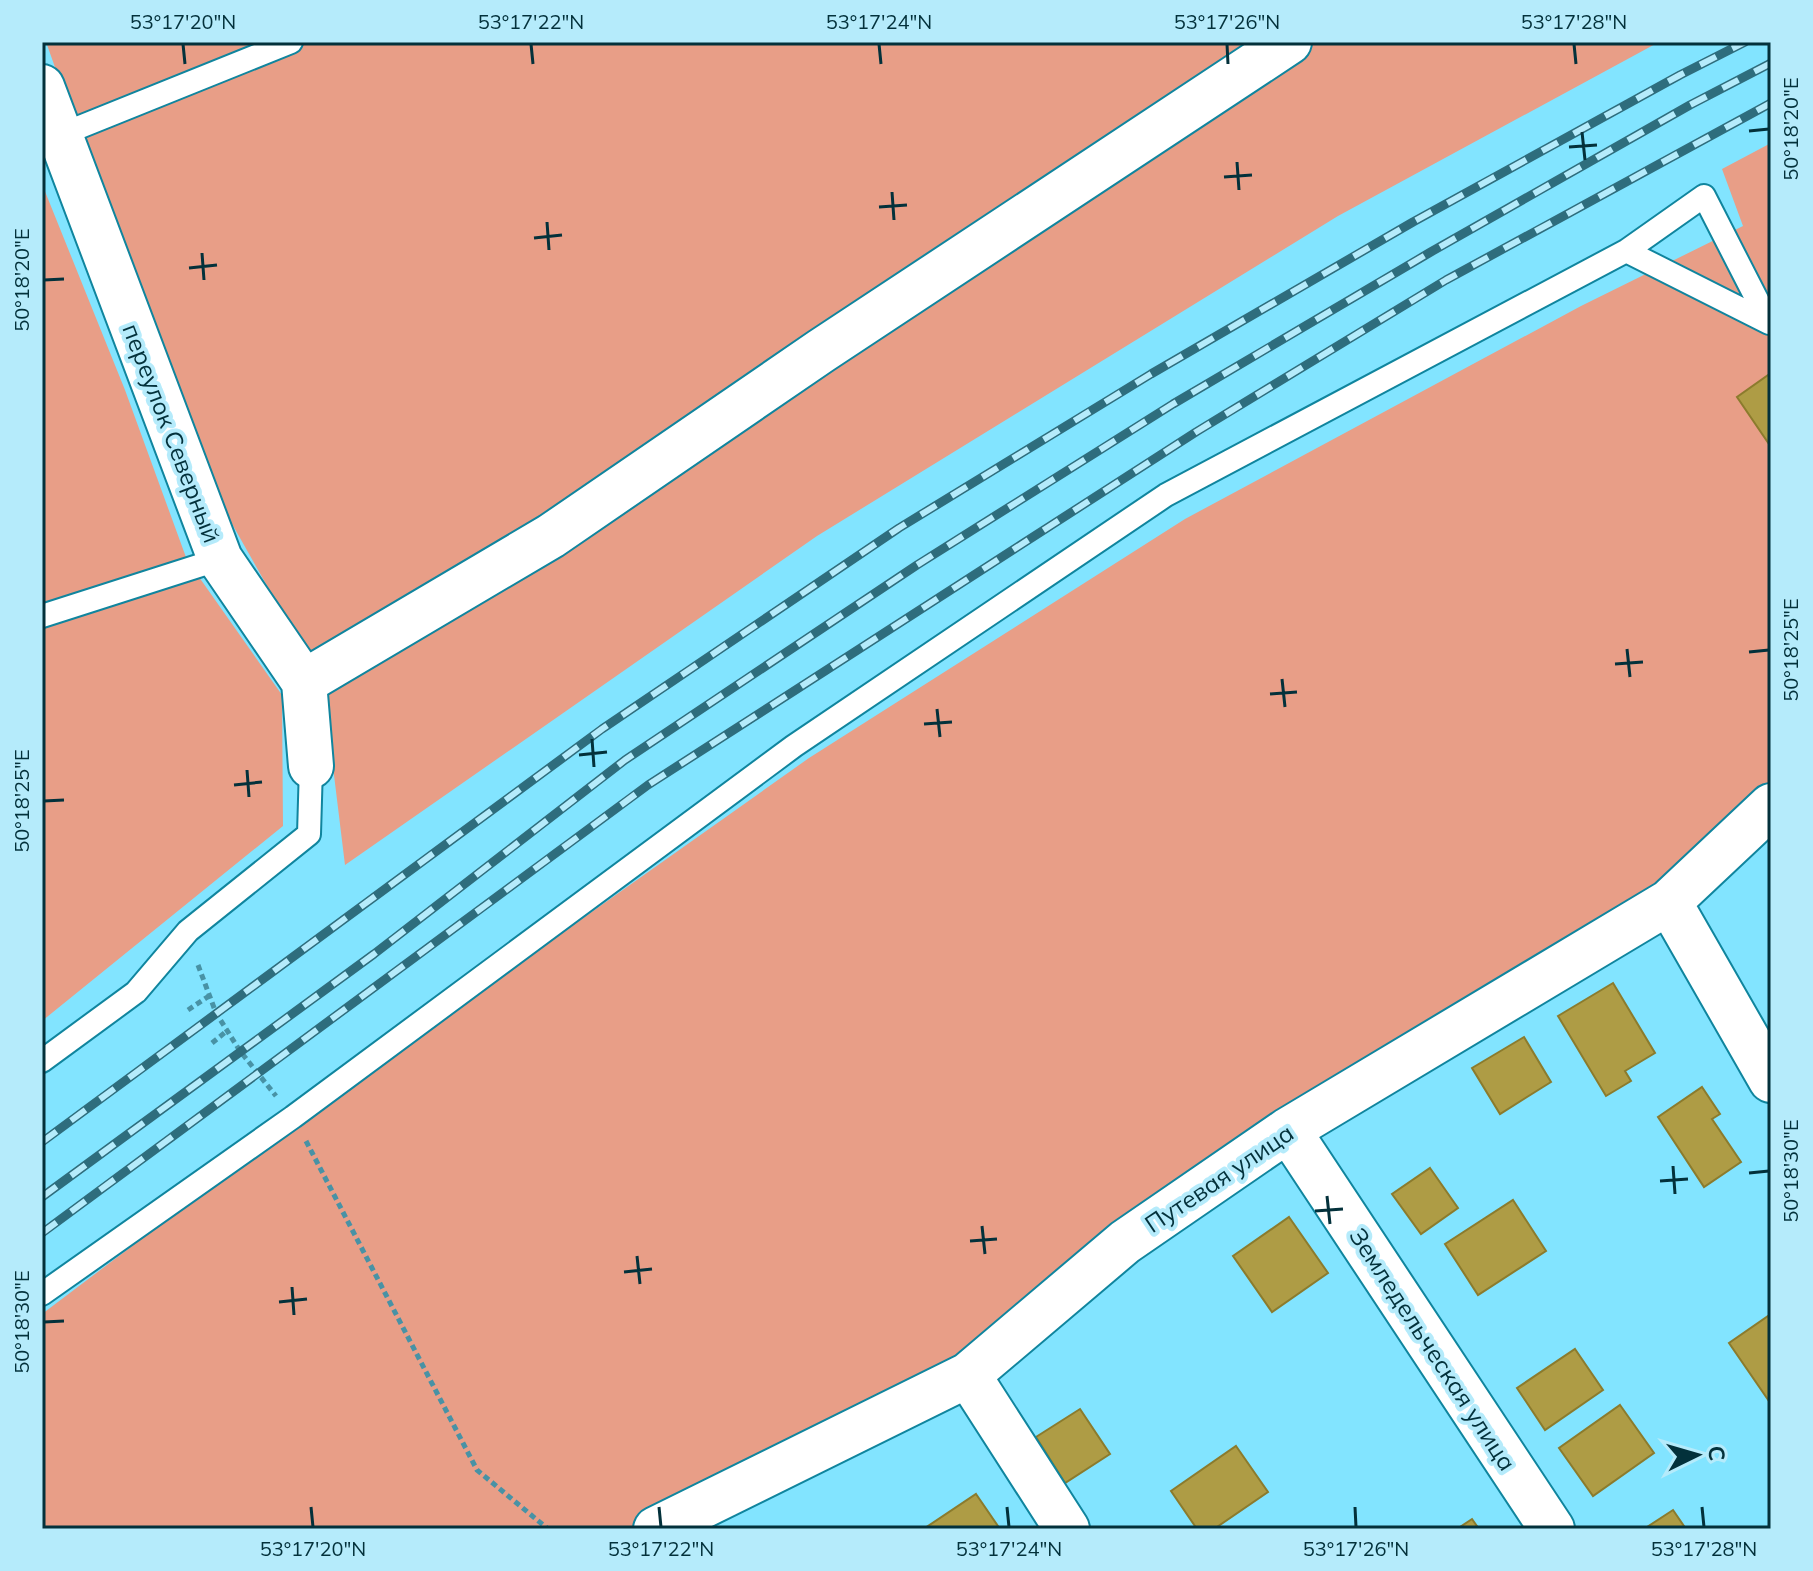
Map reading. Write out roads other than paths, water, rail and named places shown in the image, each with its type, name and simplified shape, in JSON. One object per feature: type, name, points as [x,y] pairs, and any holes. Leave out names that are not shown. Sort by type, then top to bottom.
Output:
[{"type":"street","points":[[304,682],[551,536],[821,351],[1289,42]]},
{"type":"street","name":"переулок Северный","points":[[42,87],[51,139],[220,559],[304,682],[311,766]]},
{"type":"street","name":"Путевая улица","points":[[656,1529],[968,1375],[1125,1242],[1288,1130],[1669,902],[1771,806]]},
{"type":"street","points":[[1669,902],[1771,1080]]},
{"type":"street","name":"Земледельческая улица","points":[[1288,1130],[1552,1529]]},
{"type":"street","points":[[968,1375],[1067,1529]]},
{"type":"lane","points":[[51,139],[291,42]]},
{"type":"lane","points":[[42,1294],[293,1117],[794,746],[1166,495],[1626,251],[1704,196],[1770,324]]},
{"type":"lane","points":[[1626,251],[1770,324]]},
{"type":"lane","points":[[42,616],[220,559]]},
{"type":"lane","points":[[42,1061],[136,992],[188,931],[309,834],[311,766]]},
{"type":"railway","points":[[42,1142],[602,729],[899,528],[1151,374],[1413,222],[1745,42]]},
{"type":"railway","points":[[42,1197],[374,954],[625,760],[917,565],[1173,404],[1429,253],[1690,105],[1771,63]]},
{"type":"railway","points":[[42,1233],[648,785],[1196,432],[1446,280],[1771,103]]}]
